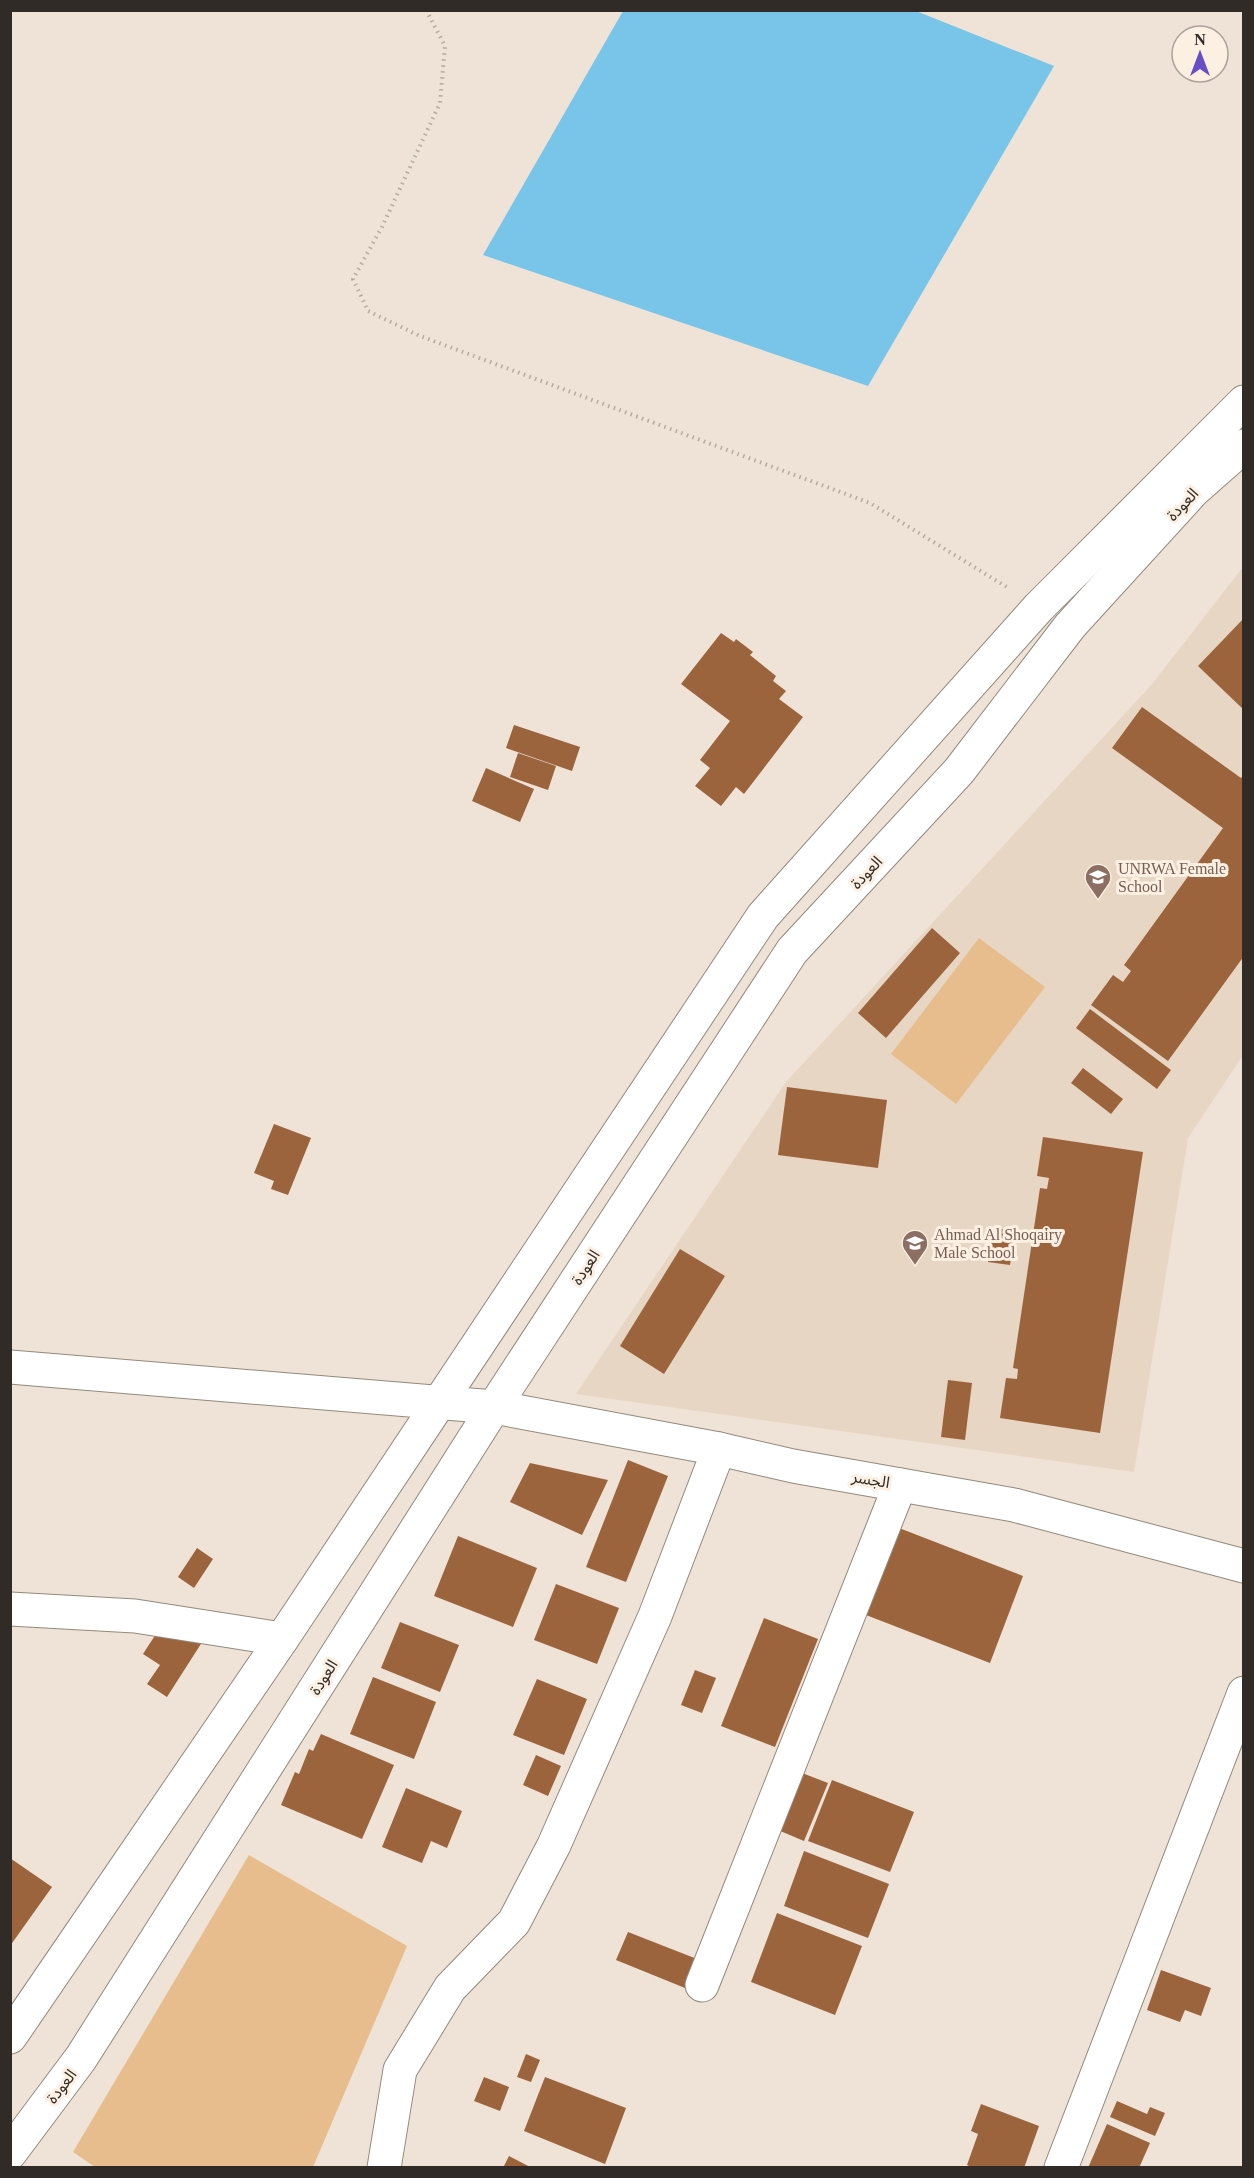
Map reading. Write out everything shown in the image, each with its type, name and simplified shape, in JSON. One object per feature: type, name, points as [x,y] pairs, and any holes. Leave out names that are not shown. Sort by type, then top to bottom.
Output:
[{"type":"main road","name":"العودة","points":[[10,2037],[282,1639],[763,916],[1039,607],[1244,402]]},
{"type":"main road","name":"العودة","points":[[10,2153],[81,2058],[494,1407],[792,951],[959,771],[1070,626],[1194,490],[1244,446]]},
{"type":"main road","name":"الجسر","points":[[10,1367],[494,1407],[719,1449],[794,1466],[1014,1505],[1242,1557]]},
{"type":"main road","points":[[384,2168],[400,2070],[450,1988],[514,1922],[554,1845],[655,1616],[719,1449]]},
{"type":"main road","points":[[702,1984],[900,1485]]},
{"type":"main road","points":[[10,1609],[135,1616],[282,1639]]},
{"type":"main road","points":[[1061,2168],[1244,1693]]},
{"type":"path","points":[[426,10],[445,46],[440,103],[382,227],[353,279],[368,311],[420,336],[870,503],[1039,607]]},
{"type":"shaded area","points":[[1243,567],[1243,1055],[1188,1138],[1134,1472],[576,1394],[786,1082],[1153,683]]},
{"type":"shaded area","points":[[979,938],[1045,987],[956,1104],[891,1054]]},
{"type":"shaded area","points":[[249,1855],[407,1946],[313,2167],[95,2167],[73,2152]]},
{"type":"water","points":[[623,11],[916,11],[1054,66],[868,386],[483,255]]},
{"type":"building","points":[[1244,618],[1244,710],[1198,666]]},
{"type":"building","points":[[721,633],[734,642],[736,639],[753,652],[750,655],[776,676],[773,681],[786,691],[779,699],[803,717],[744,794],[736,787],[721,806],[695,786],[710,768],[700,760],[730,721],[681,684]]},
{"type":"building","points":[[1142,707],[1241,778],[1244,774],[1244,956],[1168,1061],[1091,1005],[1113,975],[1123,982],[1131,971],[1124,965],[1223,828],[1112,748]]},
{"type":"building","points":[[514,725],[580,747],[572,771],[506,748]]},
{"type":"building","points":[[518,753],[556,766],[548,790],[510,777]]},
{"type":"building","points":[[486,768],[534,789],[520,822],[472,801]]},
{"type":"building","points":[[932,928],[960,953],[886,1038],[858,1013]]},
{"type":"building","points":[[1090,1009],[1171,1070],[1157,1089],[1076,1028]]},
{"type":"building","points":[[1083,1068],[1123,1099],[1111,1114],[1071,1083]]},
{"type":"building","points":[[787,1087],[887,1100],[878,1168],[778,1155]]},
{"type":"building","points":[[274,1124],[311,1138],[288,1195],[271,1189],[274,1181],[254,1173]]},
{"type":"building","points":[[1043,1137],[1143,1152],[1100,1433],[1000,1418],[1006,1378],[1017,1379],[1018,1369],[1013,1368],[1040,1188],[1047,1189],[1049,1178],[1037,1176]]},
{"type":"building","points":[[994,1228],[1015,1231],[1010,1265],[988,1262]]},
{"type":"building","points":[[680,1249],[725,1276],[664,1374],[620,1346]]},
{"type":"building","points":[[948,1380],[972,1383],[965,1440],[941,1437]]},
{"type":"building","points":[[628,1460],[668,1476],[626,1582],[586,1567]]},
{"type":"building","points":[[530,1463],[608,1480],[582,1535],[510,1502]]},
{"type":"building","points":[[899,1528],[1023,1576],[990,1663],[866,1615]]},
{"type":"building","points":[[458,1536],[537,1568],[513,1627],[434,1596]]},
{"type":"building","points":[[197,1548],[213,1559],[194,1588],[178,1577]]},
{"type":"building","points":[[556,1584],[619,1608],[597,1664],[534,1640]]},
{"type":"building","points":[[764,1618],[818,1639],[775,1747],[721,1726]]},
{"type":"building","points":[[165,1620],[206,1636],[167,1697],[147,1684],[160,1665],[143,1654]]},
{"type":"building","points":[[400,1622],[459,1645],[440,1692],[381,1668]]},
{"type":"building","points":[[695,1670],[716,1678],[702,1713],[681,1705]]},
{"type":"building","points":[[373,1677],[436,1702],[414,1759],[350,1734]]},
{"type":"building","points":[[537,1679],[587,1699],[564,1755],[513,1735]]},
{"type":"building","points":[[321,1734],[394,1765],[362,1839],[281,1805],[295,1772],[299,1774],[309,1749],[313,1751]]},
{"type":"building","points":[[536,1755],[561,1766],[548,1796],[523,1785]]},
{"type":"building","points":[[802,1773],[828,1783],[804,1841],[778,1830]]},
{"type":"building","points":[[832,1780],[914,1812],[890,1872],[808,1841]]},
{"type":"building","points":[[406,1788],[462,1811],[447,1848],[431,1841],[422,1863],[382,1847]]},
{"type":"building","points":[[804,1851],[889,1884],[868,1938],[784,1906]]},
{"type":"building","points":[[10,1858],[52,1887],[10,1946]]},
{"type":"building","points":[[777,1913],[862,1946],[835,2015],[751,1982]]},
{"type":"building","points":[[628,1932],[697,1959],[685,1988],[616,1960]]},
{"type":"building","points":[[1161,1970],[1211,1988],[1201,2016],[1185,2010],[1180,2022],[1147,2010]]},
{"type":"building","points":[[526,2054],[540,2060],[531,2082],[517,2077]]},
{"type":"building","points":[[484,2077],[509,2087],[500,2111],[474,2101]]},
{"type":"building","points":[[545,2077],[626,2108],[605,2164],[524,2131]]},
{"type":"building","points":[[1117,2101],[1147,2114],[1150,2107],[1165,2113],[1155,2136],[1110,2117]]},
{"type":"building","points":[[981,2104],[1039,2126],[1024,2168],[973,2168],[967,2165],[978,2134],[971,2131]]},
{"type":"building","points":[[1107,2124],[1150,2143],[1139,2168],[1088,2168]]},
{"type":"building","points":[[509,2156],[532,2168],[503,2168]]},
{"type":"place","name":"UNRWA Female School","points":[[1098,900]]},
{"type":"place","name":"Ahmad Al Shoqairy Male School","points":[[915,1266]]}]
